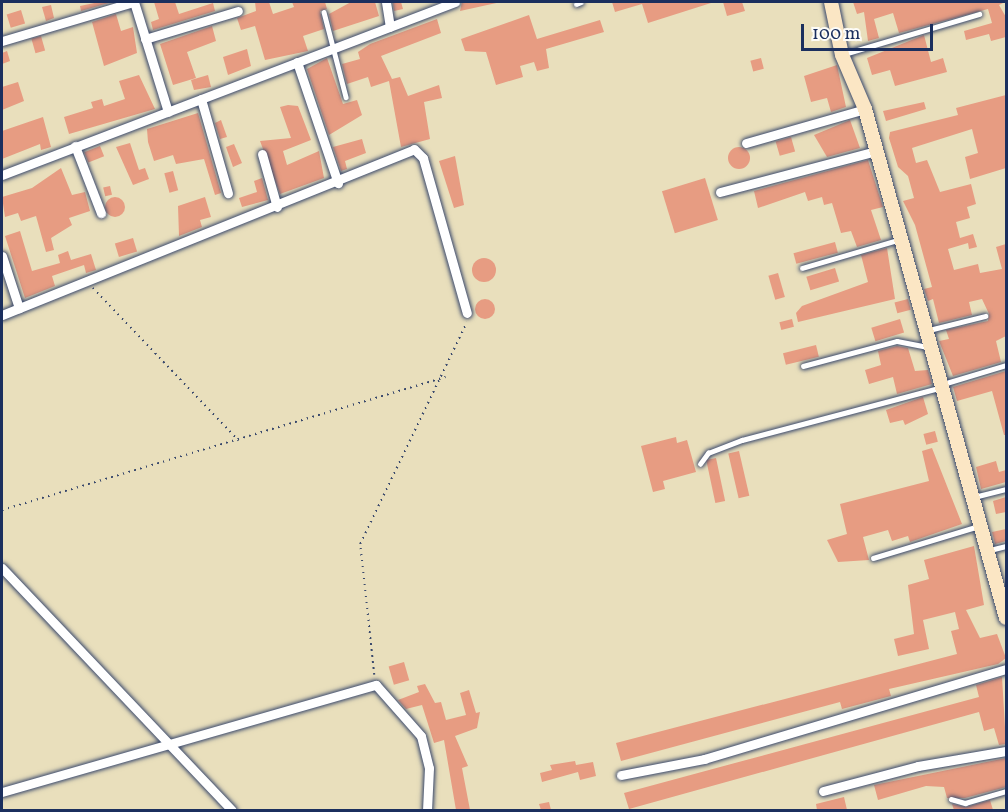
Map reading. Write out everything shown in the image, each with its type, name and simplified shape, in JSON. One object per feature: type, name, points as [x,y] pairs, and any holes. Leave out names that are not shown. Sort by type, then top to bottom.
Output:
[{"type":"street","points":[[2,41],[134,2],[168,112]]},
{"type":"street","points":[[386,2],[390,27]]},
{"type":"street","points":[[2,175],[455,2]]},
{"type":"street","points":[[831,2],[842,55],[865,109],[901,239],[927,347],[981,525],[1006,618]]},
{"type":"street","points":[[145,39],[238,10]]},
{"type":"street","points":[[297,62],[338,183]]},
{"type":"street","points":[[201,99],[228,193]]},
{"type":"street","points":[[746,144],[865,109]]},
{"type":"street","points":[[75,146],[101,213]]},
{"type":"street","points":[[2,315],[338,183],[410,149],[421,153],[467,313]]},
{"type":"street","points":[[720,192],[876,151]]},
{"type":"street","points":[[262,154],[277,207]]},
{"type":"street","points":[[2,256],[19,308]]},
{"type":"street","points":[[2,568],[172,743],[232,810]]},
{"type":"street","points":[[621,775],[704,759],[1006,669]]},
{"type":"street","points":[[2,792],[376,685],[421,736],[429,768],[427,810]]},
{"type":"street","points":[[823,791],[918,766],[1006,751]]},
{"type":"lane","points":[[324,12],[346,97]]},
{"type":"lane","points":[[842,55],[979,14]]},
{"type":"lane","points":[[802,268],[901,239]]},
{"type":"lane","points":[[923,332],[985,316]]},
{"type":"lane","points":[[803,366],[897,341],[927,347]]},
{"type":"lane","points":[[700,464],[708,453],[742,441],[939,387],[1006,365]]},
{"type":"lane","points":[[971,498],[1006,489]]},
{"type":"lane","points":[[873,558],[981,525]]},
{"type":"lane","points":[[987,551],[1006,546]]},
{"type":"lane","points":[[951,799],[965,803],[1006,791]]},
{"type":"path","points":[[87,281],[240,442]]},
{"type":"path","points":[[376,685],[360,544],[445,377],[467,313]]},
{"type":"path","points":[[2,510],[240,442],[445,377]]},
{"type":"building","points":[[112,2],[81,11],[80,6]]},
{"type":"building","points":[[154,2],[175,2],[179,14],[213,3],[215,11],[153,30],[151,22],[159,19]]},
{"type":"building","points":[[255,2],[269,2],[273,14],[294,7],[292,2],[325,2],[327,9],[320,11],[324,29],[303,36],[308,51],[265,60],[255,26],[241,30],[237,18],[256,11]]},
{"type":"building","points":[[351,2],[375,2],[379,16],[333,31],[329,14]]},
{"type":"building","points":[[401,2],[403,9],[394,11],[393,3]]},
{"type":"building","points":[[462,2],[501,2],[460,11]]},
{"type":"building","points":[[612,2],[711,3],[648,23],[642,4],[615,12]]},
{"type":"building","points":[[723,2],[742,2],[745,11],[727,16]]},
{"type":"building","points":[[853,2],[1005,2],[999,5],[1006,17],[1006,37],[991,41],[989,34],[966,40],[964,31],[992,23],[988,9],[899,33],[893,13],[874,19],[879,38],[868,41],[864,12],[857,14]]},
{"type":"building","points":[[51,5],[54,18],[46,21],[42,7]]},
{"type":"building","points":[[21,10],[25,23],[11,28],[7,14]]},
{"type":"building","points":[[116,14],[121,31],[133,27],[137,53],[104,66],[92,22]]},
{"type":"building","points":[[529,15],[537,39],[600,20],[604,32],[546,49],[549,68],[537,71],[534,62],[520,66],[523,77],[496,85],[486,52],[465,51],[461,39]]},
{"type":"building","points":[[437,19],[441,33],[381,56],[392,79],[400,77],[408,96],[439,85],[442,98],[424,102],[430,139],[401,147],[389,81],[371,87],[368,77],[347,84],[342,64],[360,59],[358,52],[370,44]]},
{"type":"building","points":[[212,26],[216,41],[187,52],[196,78],[173,85],[160,44]]},
{"type":"building","points":[[924,35],[931,62],[943,58],[947,72],[895,86],[890,70],[872,75],[867,58]]},
{"type":"building","points":[[41,36],[45,50],[36,53],[31,39]]},
{"type":"building","points":[[247,49],[251,66],[228,75],[223,57]]},
{"type":"building","points":[[7,51],[10,61],[2,64],[2,53]]},
{"type":"building","points":[[327,58],[343,104],[357,100],[362,115],[329,135],[307,69]]},
{"type":"building","points":[[761,58],[764,69],[753,71],[750,61]]},
{"type":"building","points":[[837,65],[846,107],[831,112],[827,98],[811,102],[804,76]]},
{"type":"building","points":[[139,75],[155,109],[69,134],[64,117],[93,108],[91,102],[102,99],[104,106],[125,99],[119,81]]},
{"type":"building","points":[[208,75],[211,87],[194,90],[191,80]]},
{"type":"building","points":[[18,82],[24,101],[2,110],[2,87]]},
{"type":"building","points":[[1006,95],[1006,168],[970,179],[965,157],[978,153],[972,129],[912,148],[916,163],[927,160],[940,192],[971,184],[976,204],[967,207],[970,218],[956,222],[960,238],[973,234],[977,247],[969,249],[968,243],[948,249],[954,270],[978,264],[980,273],[1002,269],[996,247],[1006,244],[1006,336],[996,341],[1001,362],[953,376],[939,341],[949,339],[946,330],[988,321],[989,314],[982,299],[969,302],[972,315],[939,323],[933,299],[928,301],[924,289],[932,287],[915,225],[903,201],[914,198],[908,176],[898,167],[889,138],[890,132],[958,115],[956,108]]},
{"type":"building","points":[[924,102],[926,109],[886,121],[883,111]]},
{"type":"building","points":[[298,106],[311,140],[283,151],[287,165],[319,151],[324,178],[280,194],[260,141],[291,138],[280,107]]},
{"type":"building","points":[[198,113],[221,193],[215,195],[204,159],[176,164],[173,155],[154,161],[148,142],[147,129]]},
{"type":"building","points":[[43,117],[51,147],[41,150],[40,144],[2,159],[2,131]]},
{"type":"building","points":[[221,120],[227,137],[220,139],[215,123]]},
{"type":"building","points":[[850,120],[860,148],[827,157],[814,135]]},
{"type":"building","points":[[791,137],[795,151],[780,156],[776,141]]},
{"type":"building","points":[[362,139],[366,153],[345,161],[347,169],[341,171],[333,147]]},
{"type":"building","points":[[130,143],[139,170],[145,168],[149,179],[133,185],[116,147]]},
{"type":"building","points":[[234,144],[242,163],[233,167],[226,147]]},
{"type":"building","points":[[100,146],[104,156],[88,163],[84,152]]},
{"type":"building","points":[[739,147],[747,150],[750,158],[747,166],[739,169],[731,166],[728,158],[731,150]]},
{"type":"building","points":[[455,156],[464,205],[454,208],[439,161]]},
{"type":"building","points":[[868,160],[883,207],[871,210],[881,240],[857,247],[851,231],[841,233],[832,203],[824,205],[822,197],[808,201],[805,192],[758,208],[754,191]]},
{"type":"building","points":[[61,168],[72,195],[85,192],[90,211],[69,218],[72,225],[51,238],[54,250],[46,252],[36,216],[21,221],[18,213],[5,217],[2,197],[32,188]]},
{"type":"building","points":[[173,171],[178,190],[169,193],[164,173]]},
{"type":"building","points":[[262,178],[268,200],[242,207],[239,198],[257,192],[254,181]]},
{"type":"building","points":[[705,178],[718,220],[675,233],[662,191]]},
{"type":"building","points":[[110,186],[112,195],[105,196],[103,188]]},
{"type":"building","points":[[115,197],[122,200],[125,207],[122,214],[115,217],[108,214],[105,207],[108,200]]},
{"type":"building","points":[[205,197],[211,217],[200,220],[202,227],[179,236],[178,206]]},
{"type":"building","points":[[20,231],[32,271],[60,263],[58,255],[68,251],[71,260],[91,254],[96,270],[86,273],[84,265],[52,276],[55,286],[25,298],[5,236]]},
{"type":"building","points":[[133,238],[137,251],[119,257],[115,244]]},
{"type":"building","points":[[835,242],[838,253],[796,264],[793,253]]},
{"type":"building","points":[[887,248],[895,299],[798,322],[796,313],[802,306],[868,282],[861,255]]},
{"type":"building","points":[[484,258],[489,259],[495,265],[495,275],[489,281],[484,282],[479,281],[473,275],[472,270],[473,265],[479,259]]},
{"type":"building","points":[[835,268],[839,281],[810,290],[806,277]]},
{"type":"building","points":[[778,273],[785,297],[775,300],[768,276]]},
{"type":"building","points":[[485,299],[492,302],[495,309],[492,316],[485,319],[478,316],[475,309],[478,302]]},
{"type":"building","points":[[908,299],[911,310],[897,313],[894,303]]},
{"type":"building","points":[[792,319],[794,327],[781,330],[779,322]]},
{"type":"building","points":[[900,319],[904,332],[875,341],[871,328]]},
{"type":"building","points":[[816,345],[819,357],[786,365],[783,353]]},
{"type":"building","points":[[897,346],[908,348],[915,371],[928,370],[932,384],[897,394],[893,377],[869,384],[865,370],[881,365],[878,351]]},
{"type":"building","points":[[1006,371],[1006,435],[1004,435],[992,391],[957,401],[953,387]]},
{"type":"building","points":[[923,397],[928,414],[905,425],[903,420],[890,423],[886,410]]},
{"type":"building","points":[[935,431],[938,442],[926,445],[923,434]]},
{"type":"building","points":[[676,437],[677,443],[687,440],[696,472],[663,481],[665,489],[653,492],[641,446]]},
{"type":"building","points":[[932,448],[962,524],[910,542],[908,536],[892,541],[888,530],[863,537],[869,560],[838,562],[827,540],[847,534],[840,504],[929,481],[922,451]]},
{"type":"building","points":[[739,451],[749,496],[739,498],[728,453]]},
{"type":"building","points":[[716,458],[725,501],[715,503],[706,460]]},
{"type":"building","points":[[996,461],[999,472],[1006,470],[1006,482],[981,489],[976,467]]},
{"type":"building","points":[[1006,497],[1006,512],[996,514],[993,501]]},
{"type":"building","points":[[1006,529],[1006,541],[995,544],[992,532]]},
{"type":"building","points":[[974,546],[984,605],[966,610],[980,638],[997,634],[1006,658],[998,664],[889,689],[891,696],[842,709],[840,702],[621,761],[616,743],[957,654],[951,631],[959,629],[955,612],[923,620],[929,649],[898,656],[894,639],[914,634],[908,585],[929,579],[924,560]]},
{"type":"building","points":[[404,662],[409,680],[394,685],[389,666]]},
{"type":"building","points":[[1002,677],[1006,744],[999,745],[994,728],[984,731],[979,712],[629,809],[624,793],[979,697],[976,685]]},
{"type":"building","points":[[425,684],[435,703],[441,702],[446,720],[466,715],[460,693],[469,690],[476,713],[480,712],[477,728],[455,736],[468,766],[462,768],[470,810],[456,810],[444,740],[434,743],[422,705],[406,709],[398,700],[419,692],[417,686]]},
{"type":"building","points":[[1006,758],[1006,787],[965,798],[947,798],[944,787],[926,786],[878,800],[874,785]]},
{"type":"building","points":[[575,761],[576,765],[593,762],[596,776],[580,780],[578,772],[542,782],[540,773],[552,770],[550,765]]},
{"type":"building","points":[[844,797],[847,810],[817,810],[816,804]]},
{"type":"building","points":[[990,800],[993,810],[954,810],[952,804],[966,807]]},
{"type":"building","points":[[549,802],[551,810],[541,810],[539,804]]}]
